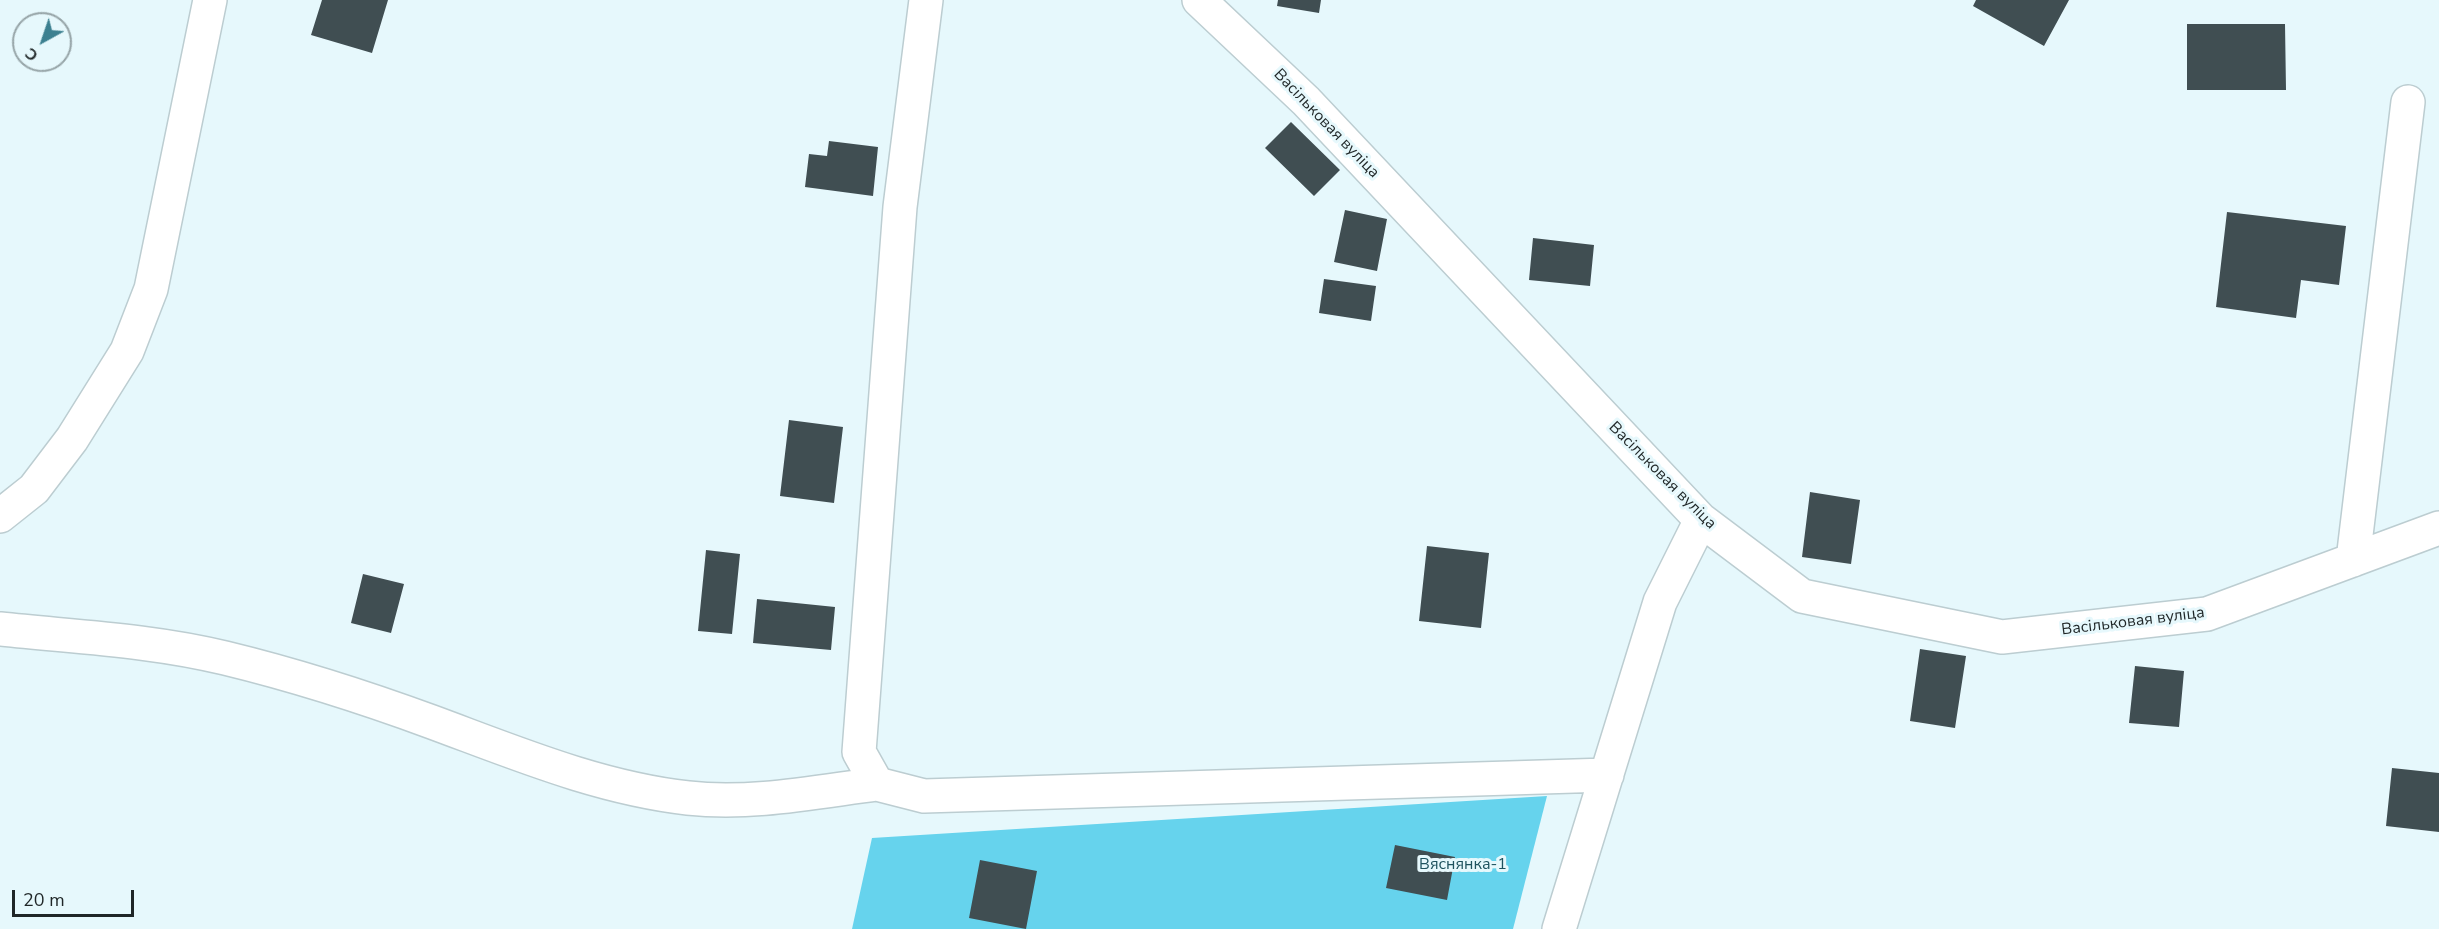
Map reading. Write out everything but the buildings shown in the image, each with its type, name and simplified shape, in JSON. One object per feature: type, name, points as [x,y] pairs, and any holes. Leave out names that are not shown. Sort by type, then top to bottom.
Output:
[{"type":"street","points":[[0,516],[34,489],[72,439],[127,351],[151,289],[210,0]]},
{"type":"street","points":[[877,784],[859,752],[900,207],[926,0]]},
{"type":"street","name":"Васільковая вуліца","points":[[1199,0],[1306,101],[1701,520],[1802,596],[2002,637],[2207,614],[2439,528]]},
{"type":"street","points":[[2353,560],[2408,102]]},
{"type":"street","points":[[1559,929],[1660,602],[1701,520]]},
{"type":"street","points":[[0,629],[148,642],[224,658],[317,683],[558,769],[627,788],[689,798],[752,800],[877,784],[924,796],[1607,775]]},
{"type":"green space","name":"Вяснянка-1","points":[[1547,796],[1513,929],[852,929],[872,838]]}]
